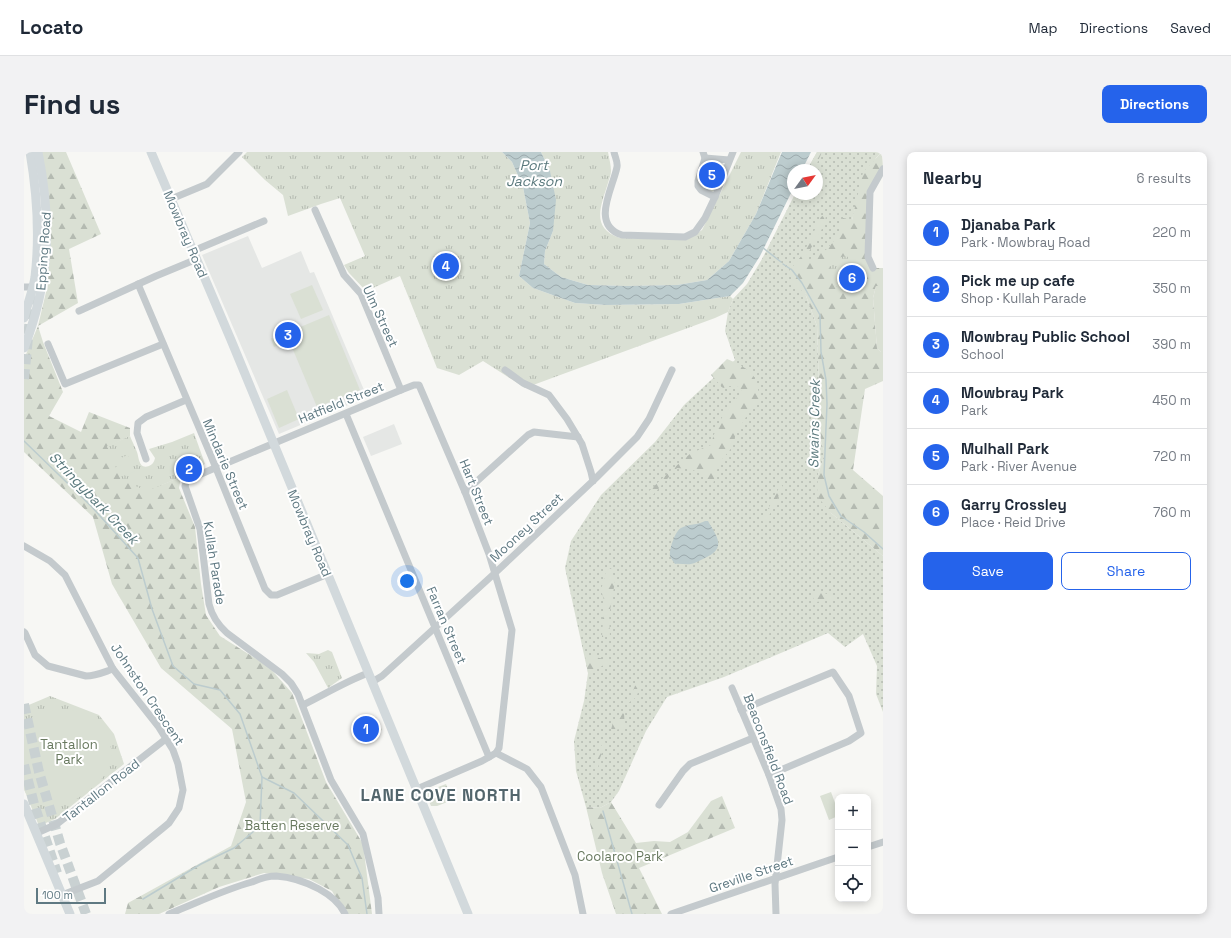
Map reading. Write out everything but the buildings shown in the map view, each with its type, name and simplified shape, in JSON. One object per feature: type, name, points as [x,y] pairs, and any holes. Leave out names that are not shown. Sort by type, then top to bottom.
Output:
[{"type":"main road","name":"Epping Road","points":[[24,318],[27,291],[34,278],[37,246],[38,216],[30,152]]},
{"type":"main road","name":"Epping Road","points":[[24,348],[41,293],[47,226],[46,202],[38,152]]},
{"type":"main road","name":"Mowbray Road","points":[[150,152],[195,255],[468,914]]},
{"type":"main road","points":[[27,291],[41,293]]},
{"type":"main road","points":[[24,804],[63,914]]},
{"type":"main road","points":[[24,819],[34,835],[70,914]]},
{"type":"street","points":[[171,199],[207,184],[238,152]]},
{"type":"street","points":[[614,152],[617,165],[605,207],[606,221],[610,227],[618,234],[622,235],[685,237],[690,236],[700,226],[715,197],[733,152]]},
{"type":"street","points":[[715,197],[701,190],[698,186],[704,155],[729,160]]},
{"type":"street","points":[[873,268],[868,257],[870,192],[883,169]]},
{"type":"street","name":"Ulm Street","points":[[316,210],[344,275],[361,294],[401,390]]},
{"type":"street","points":[[79,311],[138,284],[264,221]]},
{"type":"street","name":"Mindarie Street","points":[[138,284],[265,589],[271,595],[277,595],[328,574]]},
{"type":"street","points":[[48,344],[65,384],[163,344]]},
{"type":"street","points":[[505,370],[523,383],[549,395],[567,419],[582,444],[593,481]]},
{"type":"street","name":"Mooney Street","points":[[372,682],[382,676],[495,573],[593,481],[637,437],[649,419],[672,370]]},
{"type":"street","name":"Hatfield Street","points":[[273,443],[401,390],[414,385],[419,385]]},
{"type":"street","name":"Hart Street","points":[[419,385],[465,492],[495,573],[512,630],[501,737],[499,748],[496,753]]},
{"type":"street","points":[[146,459],[137,432],[138,423],[146,417],[186,400]]},
{"type":"street","name":"Farran Street","points":[[346,414],[489,757]]},
{"type":"street","points":[[465,492],[528,435],[534,432],[578,437]]},
{"type":"street","name":"Kullah Parade","points":[[273,443],[187,480],[185,486],[200,529],[211,614],[220,628],[282,674],[291,683],[303,705],[331,780],[363,834],[378,898],[379,914]]},
{"type":"street","name":"Johnston Crescent","points":[[24,546],[50,561],[64,575],[113,668],[167,738],[178,764],[183,790],[179,808],[170,822],[98,881],[62,895]]},
{"type":"street","points":[[24,632],[35,655],[48,666],[86,676],[100,674],[113,668]]},
{"type":"street","points":[[741,710],[833,672],[849,696],[861,733],[849,741],[769,775]]},
{"type":"street","points":[[303,705],[334,690],[342,684],[368,673]]},
{"type":"street","name":"Beaconsfield Road","points":[[732,688],[780,803],[781,814],[776,878],[776,914]]},
{"type":"street","name":"Tantallon Road","points":[[34,835],[57,824],[167,738]]},
{"type":"street","points":[[659,805],[682,771],[690,764],[753,738]]},
{"type":"street","points":[[417,789],[496,753],[527,769],[541,787],[575,875],[583,914]]},
{"type":"street","points":[[871,846],[883,842]]},
{"type":"street","name":"Greville Street","points":[[671,914],[835,858]]},
{"type":"street","points":[[169,914],[233,887],[275,876],[299,881],[331,896],[339,904],[345,914]]},
{"type":"shaded area","points":[[248,236],[262,268],[301,251],[310,273],[314,272],[367,397],[279,434],[202,255]]},
{"type":"shaded area","points":[[394,424],[402,444],[371,456],[363,437]]},
{"type":"green space","points":[[41,152],[66,152],[101,234],[69,249],[78,303],[38,326],[47,288],[48,271]]},
{"type":"green space","points":[[247,152],[502,152],[512,162],[523,187],[530,223],[519,276],[533,288],[575,303],[606,305],[679,304],[730,296],[733,299],[728,312],[715,318],[525,388],[483,361],[459,375],[437,368],[400,276],[366,291],[349,273],[344,265],[365,256],[340,198],[288,216],[283,195],[265,180],[242,157]]},
{"type":"green space","points":[[541,152],[608,152],[611,172],[600,215],[604,228],[611,234],[620,238],[686,240],[702,230],[741,152],[781,152],[756,214],[729,261],[707,280],[677,285],[627,286],[588,285],[561,277],[544,264],[545,251],[553,231],[550,171]]},
{"type":"green space","points":[[817,152],[882,152],[876,158],[858,197],[852,220],[805,293],[817,326],[819,388],[816,427],[825,453],[818,475],[831,513],[883,556],[883,712],[876,694],[877,666],[863,634],[845,647],[828,633],[724,677],[667,697],[646,731],[619,791],[611,802],[600,808],[586,807],[576,771],[574,741],[584,701],[588,673],[565,568],[571,541],[601,495],[655,442],[684,405],[735,360],[725,331],[728,312],[733,299],[747,284],[762,259],[792,200],[823,200],[823,164],[810,164]]},
{"type":"green space","points":[[817,152],[822,152],[817,164],[810,164]]},
{"type":"green space","points":[[882,152],[883,169],[870,192],[868,243],[873,268],[883,268],[883,286],[876,286],[873,298],[877,348],[883,352],[883,381],[865,389],[853,470],[883,496],[883,556],[831,513],[817,496],[818,475],[825,453],[816,427],[819,388],[817,326],[805,293],[793,285],[789,271],[803,254],[821,217],[826,214],[824,225],[805,258],[807,261],[827,249],[837,237],[843,218],[852,220],[863,172]]},
{"type":"green space","points":[[713,162],[722,163],[724,165],[714,191],[712,192],[701,187],[700,181],[707,165]]},
{"type":"green space","points":[[847,256],[858,275],[846,287],[839,289],[830,278],[830,263],[836,259]]},
{"type":"green space","points":[[312,285],[323,310],[301,319],[290,294]]},
{"type":"green space","points":[[876,286],[883,286],[883,352],[877,348],[873,298]]},
{"type":"green space","points":[[329,315],[360,390],[317,407],[286,333]]},
{"type":"green space","name":"Batten Reserve","points":[[38,326],[63,392],[49,416],[81,432],[89,412],[130,428],[130,436],[107,447],[161,485],[181,477],[179,488],[195,527],[206,615],[220,636],[269,667],[292,693],[326,782],[363,844],[372,914],[345,914],[332,891],[309,879],[264,873],[219,887],[159,914],[125,914],[128,903],[231,846],[246,802],[232,729],[161,668],[112,584],[93,517],[24,452],[24,359]]},
{"type":"green space","points":[[282,334],[287,342],[274,347],[271,339]]},
{"type":"green space","points":[[727,359],[742,366],[752,374],[761,403],[755,405],[746,417],[736,434],[730,450],[719,463],[713,484],[710,484],[696,471],[677,468],[651,497],[648,492],[691,453],[711,445],[713,437],[723,416],[742,392],[739,387],[729,386],[723,388],[711,375]]},
{"type":"green space","points":[[287,390],[299,419],[279,428],[267,399]]},
{"type":"green space","points":[[194,433],[205,464],[174,480],[147,491],[121,480],[107,446],[130,436],[141,465],[146,467],[154,462],[155,458],[149,449]]},
{"type":"green space","points":[[128,455],[135,471],[125,476],[118,459]]},
{"type":"green space","points":[[781,484],[783,487],[766,522],[762,521]]},
{"type":"green space","points":[[611,568],[615,581],[609,616],[610,637],[602,637],[604,600],[601,590],[606,571]]},
{"type":"green space","points":[[818,591],[833,596],[835,600],[815,602],[812,595]]},
{"type":"green space","points":[[328,650],[332,652],[342,678],[328,688],[314,662],[306,653],[319,654]]},
{"type":"green space","points":[[585,656],[591,656],[612,661],[588,673]]},
{"type":"green space","points":[[639,683],[643,684],[635,698],[627,704],[635,686]]},
{"type":"green space","name":"Tantallon Park","points":[[50,696],[99,715],[114,734],[124,764],[55,819],[39,826],[24,789],[24,707]]},
{"type":"green space","name":"Tantallon Park","points":[[57,709],[82,713],[98,724],[107,736],[112,754],[111,763],[104,776],[98,783],[75,800],[61,805],[45,804],[34,800],[26,793],[24,789],[24,727],[39,715]]},
{"type":"green space","points":[[621,712],[624,712],[625,733],[620,729],[615,730],[612,737],[611,730],[613,722],[619,719]]},
{"type":"green space","points":[[376,717],[382,730],[356,740],[351,727]]},
{"type":"green space","points":[[604,742],[606,743],[600,758],[597,773],[595,765],[596,757]]},
{"type":"green space","points":[[446,784],[453,800],[437,806],[431,806],[425,792]]},
{"type":"green space","points":[[831,792],[835,803],[835,817],[829,820],[820,796]]},
{"type":"green space","name":"Coolaroo Park","points":[[722,796],[735,828],[639,868],[662,914],[616,914],[602,873],[586,807],[600,808],[611,802],[636,843],[654,841],[670,842],[688,832],[711,801]]},
{"type":"water","name":"Port Jackson","points":[[502,152],[541,152],[550,171],[556,200],[553,231],[545,251],[544,264],[561,277],[588,285],[677,285],[707,280],[729,261],[756,214],[782,152],[811,152],[805,164],[787,164],[788,200],[760,256],[743,283],[730,296],[679,304],[606,305],[575,303],[533,288],[519,276],[530,223],[523,187],[512,162]]},
{"type":"water","points":[[708,521],[717,537],[718,546],[716,550],[712,554],[693,564],[675,564],[670,557],[670,550],[679,530],[681,528]]},
{"type":"waterway","name":"Swains Creek","points":[[762,247],[781,262]]},
{"type":"waterway","name":"Swains Creek","points":[[783,264],[792,270],[802,283],[820,315],[821,352],[826,380],[827,404],[824,475],[829,496],[841,516],[864,532],[883,549]]},
{"type":"waterway","name":"Stringybark Creek","points":[[24,441],[91,506],[138,558],[152,609],[173,666],[194,684],[220,690],[240,714],[262,777],[294,793],[348,845],[362,878],[367,914]]},
{"type":"waterway","points":[[143,899],[201,864],[234,848],[260,826],[262,777]]},
{"type":"waterway","points":[[603,811],[632,914]]},
{"type":"tunnel","points":[[24,379],[32,296]]},
{"type":"tunnel","points":[[24,704],[39,772],[60,843],[86,914]]},
{"type":"tunnel","points":[[24,765],[34,804],[57,873]]},
{"type":"place","name":"Mulhall Park","points":[[712,175]]},
{"type":"place","name":"Mowbray Park","points":[[446,266]]},
{"type":"place","name":"Garry Crossley","points":[[852,278]]},
{"type":"place","name":"Mowbray Public School","points":[[288,335]]},
{"type":"place","name":"Pick me up cafe","points":[[189,469]]},
{"type":"place","name":"Djanaba Park","points":[[366,729]]},
{"type":"district","name":"LANE COVE NORTH","points":[[441,795]]}]
